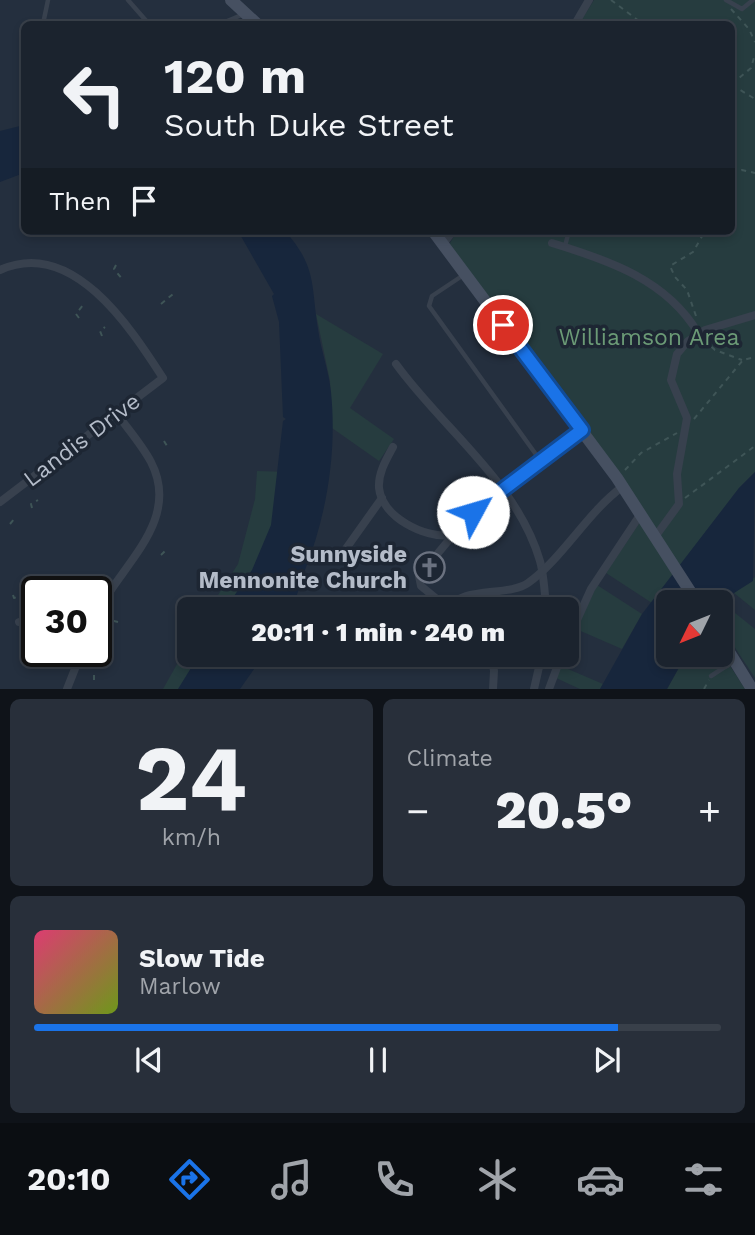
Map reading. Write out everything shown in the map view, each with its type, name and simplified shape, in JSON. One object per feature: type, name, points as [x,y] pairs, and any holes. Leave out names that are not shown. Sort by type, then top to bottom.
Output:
[{"type":"main road","points":[[231,0],[254,21]]},
{"type":"main road","points":[[436,235],[620,482],[689,590]]},
{"type":"main road","points":[[733,657],[751,689]]},
{"type":"street","points":[[577,21],[589,0]]},
{"type":"street","points":[[443,244],[450,235]]},
{"type":"street","points":[[552,243],[620,266],[646,279],[675,305],[698,333]]},
{"type":"street","name":"Landis Drive","points":[[0,270],[32,263],[58,267],[76,276],[123,323],[163,378],[0,502]]},
{"type":"street","points":[[655,537],[680,504],[677,474],[687,428],[685,409],[676,394],[671,372],[677,354],[698,333],[724,322],[755,316]]},
{"type":"street","points":[[396,363],[423,400],[502,488],[532,540],[541,570],[544,597]]},
{"type":"street","points":[[112,586],[152,530],[159,507],[159,484],[151,461],[117,414]]},
{"type":"street","points":[[435,597],[419,583],[419,576],[451,536],[473,512],[502,488],[582,430]]},
{"type":"street","points":[[340,557],[382,498],[380,474],[393,447]]},
{"type":"street","points":[[462,597],[523,586],[541,570],[620,482]]},
{"type":"street","points":[[382,498],[413,529],[429,535],[451,536]]},
{"type":"street","points":[[579,616],[591,589],[640,515]]},
{"type":"street","points":[[66,689],[75,667]]},
{"type":"street","points":[[493,667],[493,689]]},
{"type":"street","points":[[534,689],[539,667]]},
{"type":"street","points":[[549,689],[557,667]]},
{"type":"lane","points":[[44,21],[48,0]]},
{"type":"lane","points":[[128,0],[146,21]]},
{"type":"lane","points":[[726,0],[742,9],[753,0]]},
{"type":"lane","points":[[227,21],[245,13]]},
{"type":"lane","points":[[565,247],[568,235]]},
{"type":"lane","points":[[465,273],[432,296],[429,306],[540,460]]},
{"type":"lane","points":[[711,676],[735,660]]},
{"type":"path","points":[[611,0],[639,21]]},
{"type":"path","points":[[732,5],[731,12],[750,29],[755,42]]},
{"type":"path","points":[[735,81],[751,68],[755,54]]},
{"type":"path","points":[[735,86],[755,99]]},
{"type":"path","points":[[735,173],[742,170],[755,173]]},
{"type":"path","points":[[703,235],[693,252],[670,266],[671,272],[687,290],[697,318],[698,333],[715,350],[743,360],[755,357]]},
{"type":"path","points":[[116,265],[114,269],[123,280]]},
{"type":"path","points":[[161,304],[173,294]]},
{"type":"path","points":[[79,318],[76,314],[83,305]]},
{"type":"path","points":[[102,336],[100,331],[104,327]]},
{"type":"path","points":[[687,428],[743,360]]},
{"type":"path","points":[[620,482],[640,453],[677,433]]},
{"type":"path","points":[[164,441],[167,446]]},
{"type":"path","points":[[680,504],[755,446]]},
{"type":"path","points":[[32,508],[31,504],[38,500]]},
{"type":"path","points":[[10,524],[15,518]]},
{"type":"path","points":[[161,555],[166,550]]},
{"type":"path","points":[[13,595],[14,598],[19,596]]},
{"type":"path","points":[[112,626],[114,621],[118,622]]},
{"type":"path","points":[[94,675],[94,680]]},
{"type":"path","points":[[704,689],[711,676]]},
{"type":"green space","name":"Williamson Area","points":[[594,0],[755,0],[755,472],[739,488],[662,590],[656,590],[656,598],[652,603],[606,573],[646,513],[449,245],[455,235],[735,235],[735,21],[581,21]]},
{"type":"green space","points":[[316,314],[383,354],[350,408],[394,439],[379,461],[332,428],[330,381]]},
{"type":"green space","points":[[257,471],[290,472],[252,597],[217,597],[238,564],[255,499]]},
{"type":"green space","points":[[755,577],[755,610],[734,593]]},
{"type":"green space","points":[[597,585],[642,614],[622,649],[579,630],[579,623]]},
{"type":"green space","points":[[733,611],[755,629],[755,678],[733,643]]},
{"type":"green space","points":[[177,664],[177,667],[211,667],[197,689],[163,689]]},
{"type":"green space","points":[[561,667],[563,667],[603,684],[600,689],[580,689],[556,678]]},
{"type":"green space","points":[[679,667],[731,667],[745,689],[667,689]]},
{"type":"water","points":[[21,126],[21,174],[0,182],[0,131]]},
{"type":"water","points":[[240,235],[288,235],[308,266],[319,337],[330,384],[333,415],[331,460],[319,527],[296,597],[233,597],[252,570],[271,525],[283,421],[286,419],[283,417],[279,322],[272,296],[274,294]]},
{"type":"water","points":[[755,472],[753,581],[733,594],[733,590],[660,590],[739,488]]},
{"type":"water","points":[[656,596],[656,667],[679,667],[667,689],[600,689],[642,614]]},
{"type":"water","points":[[191,667],[256,667],[240,689],[178,689]]},
{"type":"place","name":"Sunnyside Mennonite Church","points":[[430,567]]},
{"type":"route","points":[[473,512],[582,430],[503,325]]}]
